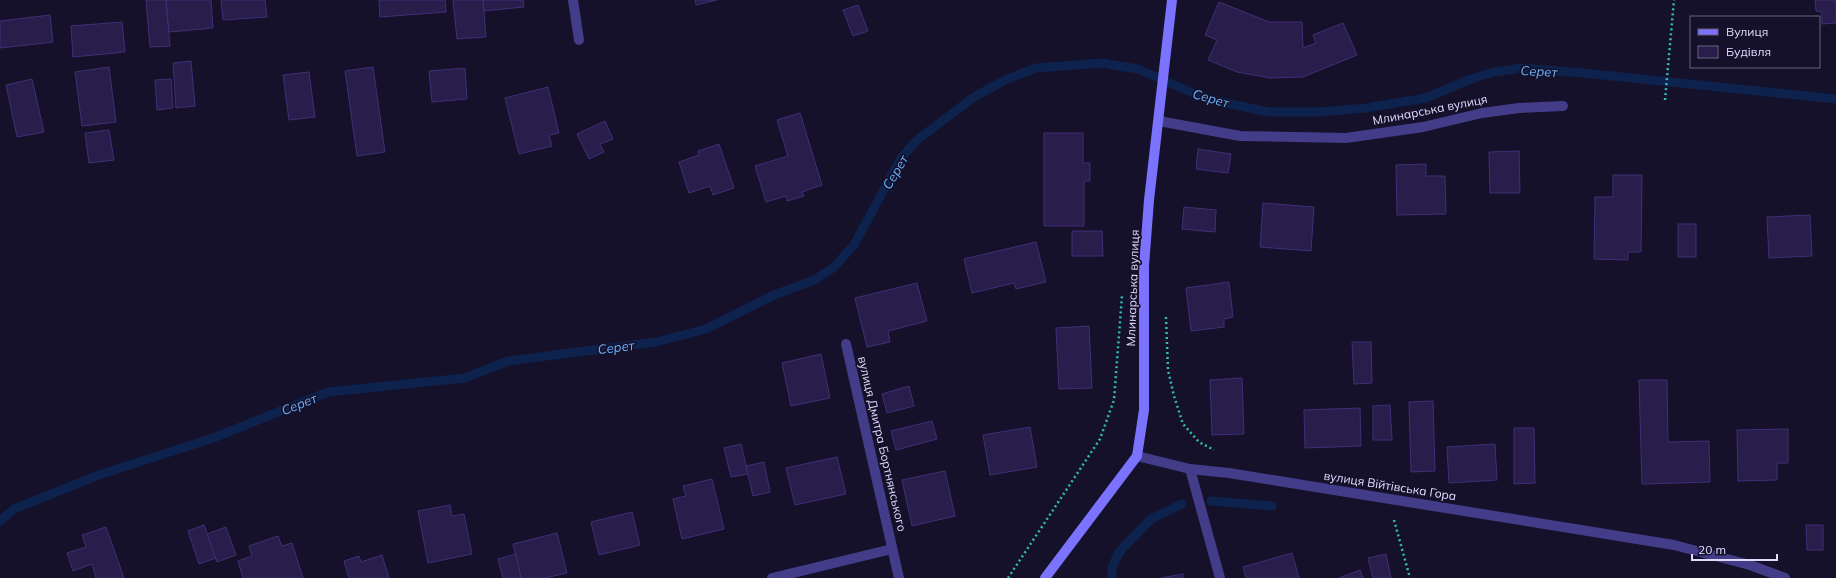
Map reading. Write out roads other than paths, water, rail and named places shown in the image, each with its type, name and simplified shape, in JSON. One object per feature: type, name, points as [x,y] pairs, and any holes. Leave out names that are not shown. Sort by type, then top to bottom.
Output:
[{"type":"street","points":[[573,0],[579,40]]},
{"type":"street","name":"Млинарська вулиця","points":[[1137,456],[1144,410],[1144,266],[1149,200],[1172,0]]},
{"type":"street","name":"Млинарська вулиця","points":[[1159,121],[1240,136],[1346,138],[1423,127],[1482,113],[1518,108],[1563,106]]},
{"type":"street","name":"вулиця Дмитра Бортнянського","points":[[846,344],[899,578]]},
{"type":"street","points":[[1045,578],[1137,456]]},
{"type":"street","name":"вулиця Війтівська Гора","points":[[1137,456],[1190,469],[1229,472],[1674,545],[1750,565],[1785,578]]},
{"type":"street","points":[[1190,469],[1220,578]]},
{"type":"street","name":"вулиця Дмитра Бортнянського","points":[[772,578],[892,549]]},
{"type":"waterway","name":"Серет","points":[[0,521],[14,509],[99,475],[213,438],[328,392],[465,378],[508,361],[656,342],[706,329],[774,295],[814,280],[833,268],[854,245],[901,158],[917,140],[974,97],[1007,79],[1036,68],[1102,63],[1138,69],[1206,99],[1269,112],[1320,112],[1366,108],[1426,98],[1468,80],[1494,72],[1522,68],[1836,99]]},
{"type":"waterway","points":[[1211,501],[1272,506]]},
{"type":"waterway","points":[[1112,578],[1112,567],[1120,551],[1151,519],[1182,504]]}]
